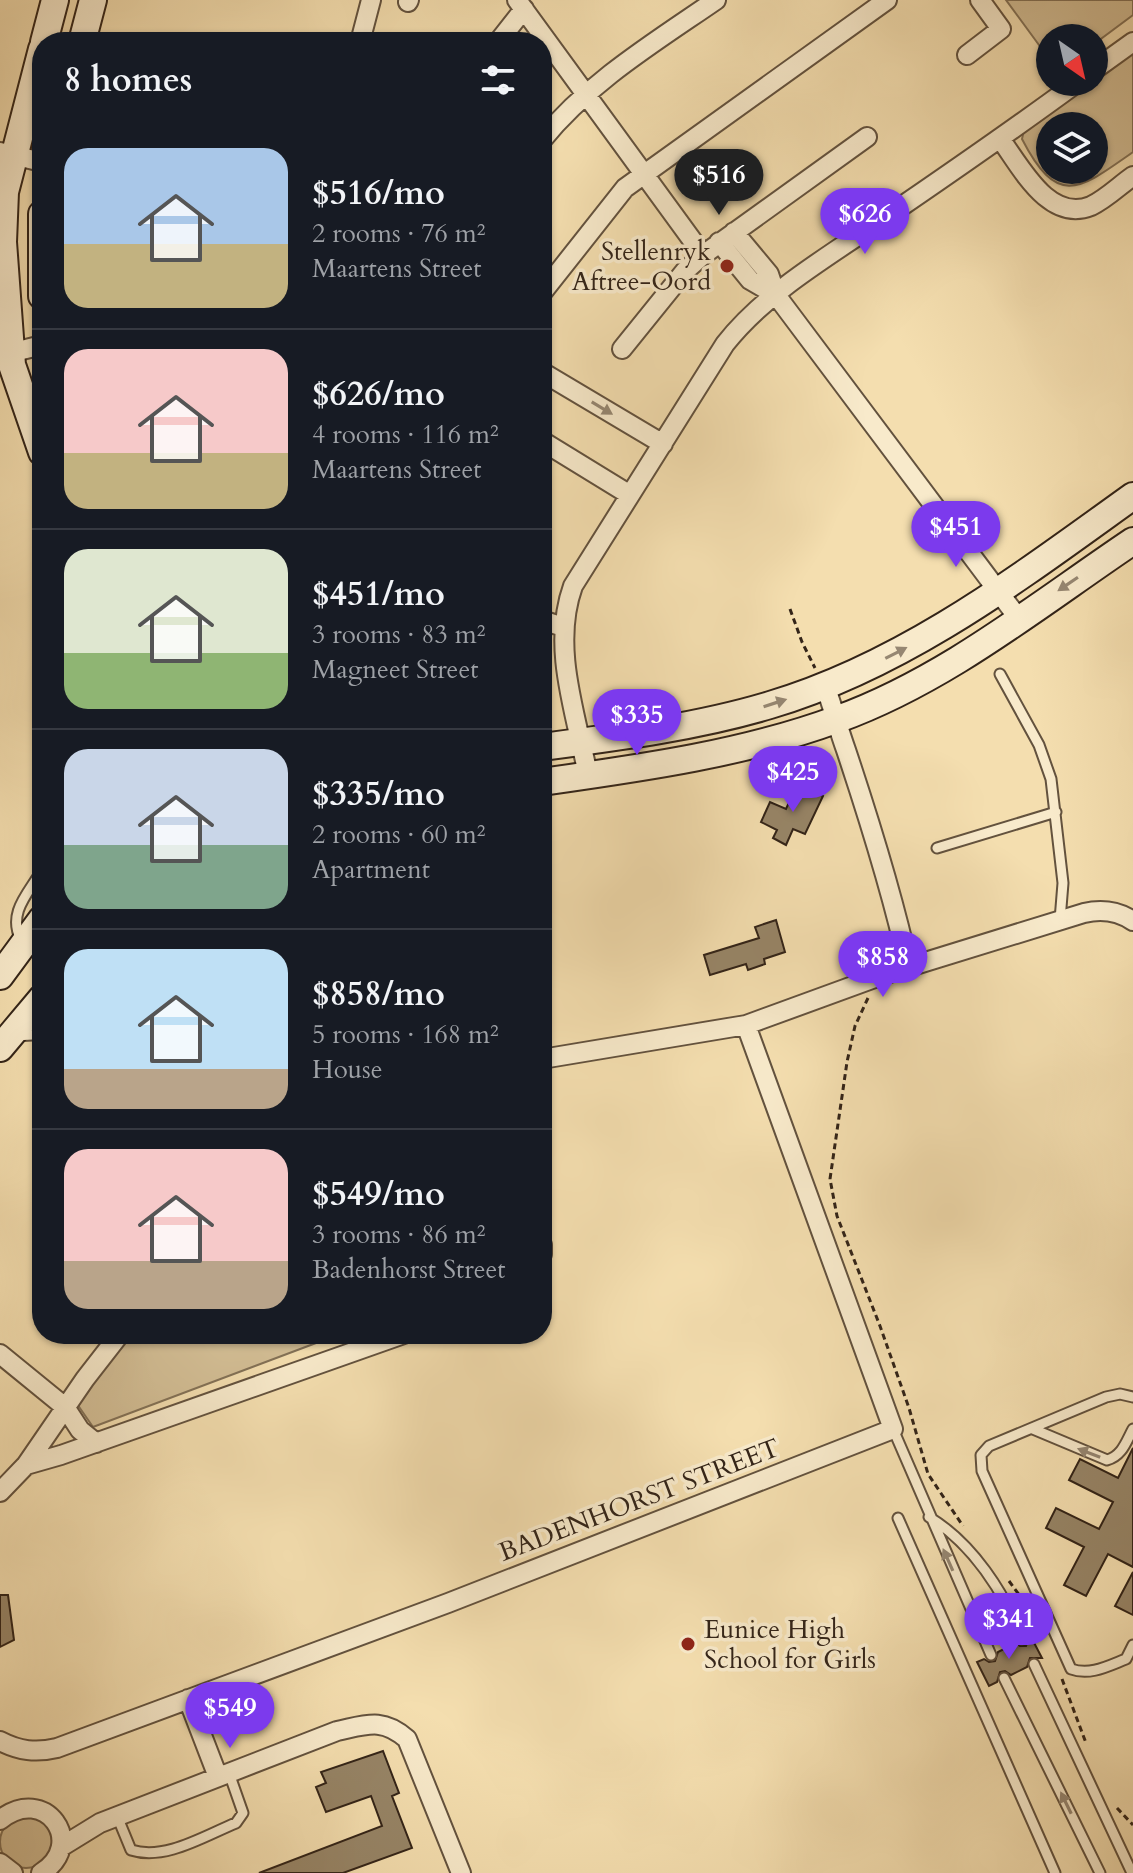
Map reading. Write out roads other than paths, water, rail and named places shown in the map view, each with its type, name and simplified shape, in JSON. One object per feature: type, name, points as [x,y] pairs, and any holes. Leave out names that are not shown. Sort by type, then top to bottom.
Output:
[{"type":"street","points":[[47,32],[55,0]]},
{"type":"street","points":[[85,32],[93,0]]},
{"type":"street","points":[[363,32],[371,0]]},
{"type":"street","points":[[552,127],[585,94],[716,0]]},
{"type":"street","points":[[552,280],[625,188],[644,172],[887,0]]},
{"type":"street","points":[[967,55],[1001,29],[980,0]]},
{"type":"street","points":[[504,32],[521,5],[540,32]]},
{"type":"street","points":[[1108,60],[1133,42]]},
{"type":"street","points":[[552,48],[703,255]]},
{"type":"street","points":[[32,79],[7,154],[3,242],[6,354],[32,425]]},
{"type":"street","points":[[588,775],[563,647],[563,627],[573,586],[725,344],[745,320],[815,265],[1001,140],[1059,96]]},
{"type":"street","points":[[622,349],[685,271],[703,255],[867,137]]},
{"type":"street","points":[[1001,140],[1035,186],[1058,206],[1071,210],[1091,205],[1133,176]]},
{"type":"street","points":[[7,154],[32,160]]},
{"type":"street","points":[[726,237],[769,274],[776,295],[1019,619]]},
{"type":"street","points":[[6,354],[32,348]]},
{"type":"street","points":[[552,378],[663,444]]},
{"type":"street","points":[[552,447],[630,495]]},
{"type":"street","points":[[552,746],[724,717],[825,686],[895,654],[934,632],[1133,496]]},
{"type":"street","points":[[552,780],[717,753],[838,719],[938,672],[1133,541]]},
{"type":"street","points":[[552,623],[563,627]]},
{"type":"street","points":[[825,686],[868,813],[909,969]]},
{"type":"street","points":[[552,1057],[746,1025],[1060,920],[1097,910],[1131,915]]},
{"type":"street","points":[[0,976],[32,934]]},
{"type":"street","points":[[4,1043],[32,1010]]},
{"type":"street","points":[[746,1025],[893,1429]]},
{"type":"street","points":[[0,1492],[26,1465],[112,1344]]},
{"type":"street","points":[[26,1465],[376,1344]]},
{"type":"street","points":[[0,1354],[65,1407],[80,1430],[96,1443]]},
{"type":"street","name":"BADENHORST STREET","points":[[0,1741],[38,1753],[57,1748],[448,1603],[893,1429]]},
{"type":"street","points":[[188,1699],[223,1775]]},
{"type":"street","points":[[48,1871],[61,1847],[108,1820],[337,1731],[374,1723],[388,1726],[407,1739],[461,1873]]},
{"type":"street","points":[[0,1820],[11,1811],[23,1807],[46,1812],[57,1825],[61,1847]]},
{"type":"street","points":[[57,1825],[108,1820]]},
{"type":"lane","points":[[1000,674],[1039,745],[1051,779],[1063,883],[1060,920]]},
{"type":"lane","points":[[937,848],[1056,812]]},
{"type":"lane","points":[[24,946],[15,927],[15,914],[32,886]]},
{"type":"lane","points":[[4,1043],[32,1035]]},
{"type":"lane","points":[[1133,1397],[1120,1394],[1106,1397],[989,1446],[979,1462],[991,1495],[1071,1669],[1081,1672],[1096,1670],[1129,1660],[1133,1645]]},
{"type":"lane","points":[[893,1429],[991,1655]]},
{"type":"lane","points":[[1033,1429],[1107,1460],[1122,1450],[1133,1429]]},
{"type":"lane","points":[[929,1517],[945,1526],[971,1554],[1004,1600],[1022,1639]]},
{"type":"lane","points":[[898,1518],[1055,1873]]},
{"type":"lane","points":[[1034,1664],[1132,1873]]},
{"type":"lane","points":[[1004,1678],[1100,1873]]},
{"type":"lane","points":[[108,1820],[131,1850],[159,1854],[236,1823],[243,1813],[223,1775]]},
{"type":"place","name":"Stellenryk Aftree-Oord","points":[[727,266]]},
{"type":"place","name":"Eunice High School for Girls","points":[[688,1644]]}]
